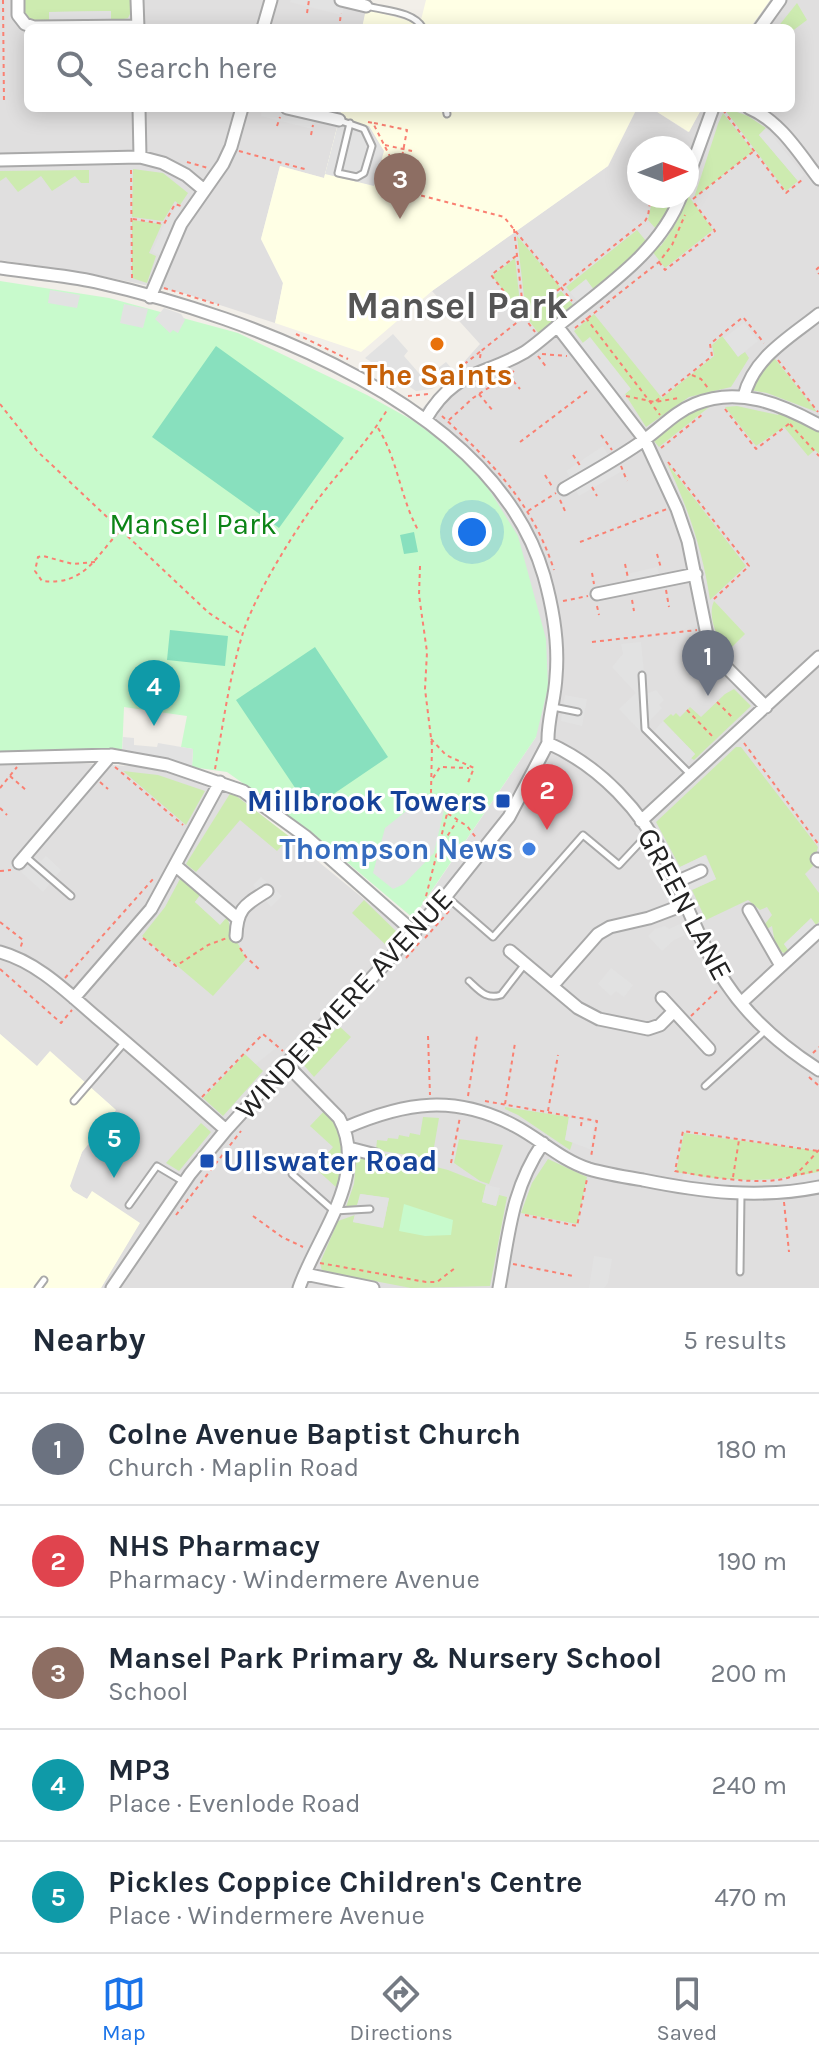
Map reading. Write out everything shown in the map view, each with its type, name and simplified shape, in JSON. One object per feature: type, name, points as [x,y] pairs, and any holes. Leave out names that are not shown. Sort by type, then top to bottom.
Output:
[{"type":"street","points":[[18,0],[18,15],[25,24]]},
{"type":"street","points":[[137,0],[138,24]]},
{"type":"street","points":[[264,24],[271,0]]},
{"type":"street","points":[[341,0],[366,6]]},
{"type":"street","points":[[763,24],[780,0]]},
{"type":"street","points":[[139,112],[140,162]]},
{"type":"street","points":[[150,297],[181,224],[223,164],[241,112]]},
{"type":"street","points":[[302,112],[344,122]]},
{"type":"street","points":[[699,153],[717,112]]},
{"type":"street","points":[[759,112],[782,132],[816,175]]},
{"type":"street","points":[[0,160],[163,163],[186,175],[204,190]]},
{"type":"street","points":[[425,420],[445,392],[457,382],[525,351],[557,326],[582,314],[655,243],[680,208]]},
{"type":"street","name":"WINDERMERE AVENUE","points":[[0,268],[94,281],[229,318],[346,371],[425,420],[470,457],[507,500],[534,547],[551,601],[555,631],[556,677],[548,743],[509,817],[415,933],[288,1061],[226,1130],[184,1183],[112,1288]]},
{"type":"street","points":[[744,396],[748,379],[761,360],[819,314]]},
{"type":"street","points":[[557,326],[647,438],[675,505],[696,574],[700,630],[722,663],[766,707]]},
{"type":"street","points":[[564,489],[647,438],[693,404],[716,398],[744,396],[801,415],[819,425]]},
{"type":"street","points":[[597,594],[696,574]]},
{"type":"street","points":[[641,821],[742,734],[819,657]]},
{"type":"street","name":"GREEN LANE","points":[[548,743],[579,759],[608,783],[641,821],[650,832],[726,983],[786,1048],[819,1070]]},
{"type":"street","points":[[22,860],[111,755]]},
{"type":"street","points":[[0,758],[111,755],[167,765],[243,791],[305,836],[415,933]]},
{"type":"street","points":[[74,1003],[151,909],[176,866],[216,781]]},
{"type":"street","points":[[176,866],[237,918]]},
{"type":"street","points":[[676,882],[701,871]]},
{"type":"street","points":[[236,936],[237,918],[245,905],[267,891]]},
{"type":"street","points":[[553,985],[598,934],[610,927],[649,918],[686,904]]},
{"type":"street","points":[[749,910],[780,964]]},
{"type":"street","points":[[742,1002],[819,931]]},
{"type":"street","points":[[510,951],[578,1008],[599,1019],[648,1029],[660,1025],[674,1011]]},
{"type":"street","points":[[0,952],[15,956],[40,971],[74,1003],[126,1041],[226,1130]]},
{"type":"street","points":[[662,998],[709,1049]]},
{"type":"street","points":[[288,1061],[345,1128],[349,1148],[348,1167],[334,1211],[299,1288]]},
{"type":"street","points":[[345,1128],[390,1110],[430,1104],[464,1108],[515,1126],[569,1160],[683,1188],[741,1194],[783,1193],[819,1187]]},
{"type":"street","points":[[499,1288],[521,1179],[543,1143]]},
{"type":"street","points":[[349,1148],[376,1155]]},
{"type":"street","points":[[305,1274],[373,1288]]},
{"type":"lane","points":[[366,6],[412,17],[421,24]]},
{"type":"lane","points":[[344,122],[364,129],[372,146],[364,173],[357,177],[338,173],[344,122]]},
{"type":"lane","points":[[642,675],[645,729],[692,776]]},
{"type":"lane","points":[[552,707],[578,712]]},
{"type":"lane","points":[[446,896],[493,937],[583,835],[619,865],[650,832]]},
{"type":"lane","points":[[22,860],[71,896]]},
{"type":"lane","points":[[469,981],[487,997],[495,997],[501,995],[526,964]]},
{"type":"lane","points":[[705,1086],[766,1029]]},
{"type":"lane","points":[[74,1101],[126,1041]]},
{"type":"lane","points":[[129,1205],[157,1166],[184,1183]]},
{"type":"lane","points":[[292,1174],[334,1211],[370,1209]]},
{"type":"lane","points":[[740,1272],[741,1194]]},
{"type":"lane","points":[[38,1288],[44,1280]]},
{"type":"path","points":[[3,0],[4,104]]},
{"type":"path","points":[[307,13],[309,0]]},
{"type":"path","points":[[277,126],[283,112]]},
{"type":"path","points":[[721,112],[786,193],[816,175]]},
{"type":"path","points":[[360,119],[407,130],[399,174]]},
{"type":"path","points":[[373,123],[408,192],[504,217],[666,422]]},
{"type":"path","points":[[384,145],[412,151]]},
{"type":"path","points":[[238,151],[308,170]]},
{"type":"path","points":[[699,190],[755,151]]},
{"type":"path","points":[[132,280],[131,167],[140,162]]},
{"type":"path","points":[[132,219],[164,224],[175,204],[181,206]]},
{"type":"path","points":[[480,371],[481,351],[645,221],[649,208]]},
{"type":"path","points":[[582,314],[659,262],[665,270],[715,231],[695,208]]},
{"type":"path","points":[[517,255],[491,275],[524,317]]},
{"type":"path","points":[[819,267],[816,270],[819,274]]},
{"type":"path","points":[[652,402],[712,356],[710,344],[743,317],[766,345],[760,350]]},
{"type":"path","points":[[727,330],[735,331]]},
{"type":"path","points":[[537,355],[547,368]]},
{"type":"path","points":[[770,361],[776,357],[819,413]]},
{"type":"path","points":[[701,365],[701,379]]},
{"type":"path","points":[[690,374],[701,379],[756,449],[790,423],[819,456]]},
{"type":"path","points":[[508,375],[520,389]]},
{"type":"path","points":[[520,442],[594,385]]},
{"type":"path","points":[[479,394],[493,411]]},
{"type":"path","points":[[626,399],[624,395],[652,402],[685,398]]},
{"type":"path","points":[[216,781],[242,634],[283,553],[315,503],[377,427],[389,407],[381,403]]},
{"type":"path","points":[[0,404],[37,451],[209,613],[242,634]]},
{"type":"path","points":[[647,438],[659,450],[702,415]]},
{"type":"path","points":[[377,427],[393,458],[407,507],[418,530]]},
{"type":"path","points":[[671,474],[665,458],[749,566],[709,604],[707,592]]},
{"type":"path","points":[[528,511],[564,489]]},
{"type":"path","points":[[580,542],[675,505]]},
{"type":"path","points":[[95,562],[73,564],[43,556],[38,557],[35,571],[42,581],[61,581],[87,570],[95,562],[105,545],[121,530]]},
{"type":"path","points":[[420,566],[419,595],[426,637],[425,689],[432,795],[445,806],[447,813],[424,896],[423,907],[428,917]]},
{"type":"path","points":[[562,601],[597,594]]},
{"type":"path","points":[[592,642],[700,630]]},
{"type":"path","points":[[717,702],[819,845]]},
{"type":"path","points":[[687,710],[723,748]]},
{"type":"path","points":[[430,738],[446,755],[474,768]]},
{"type":"path","points":[[0,788],[26,757]]},
{"type":"path","points":[[123,766],[114,766],[187,828]]},
{"type":"path","points":[[432,780],[440,767],[474,768]]},
{"type":"path","points":[[467,785],[474,768]]},
{"type":"path","points":[[10,776],[27,791]]},
{"type":"path","points":[[0,808],[7,815]]},
{"type":"path","points":[[447,813],[467,826],[484,849]]},
{"type":"path","points":[[437,853],[457,819]]},
{"type":"path","points":[[64,979],[160,871]]},
{"type":"path","points":[[0,922],[23,940],[20,950]]},
{"type":"path","points":[[133,929],[176,966],[208,945],[236,936],[246,957],[260,970]]},
{"type":"path","points":[[0,969],[61,1023],[74,1003]]},
{"type":"path","points":[[684,1022],[726,983]]},
{"type":"path","points":[[196,1103],[263,1034],[288,1061]]},
{"type":"path","points":[[428,1036],[430,1104]]},
{"type":"path","points":[[451,1163],[477,1036]]},
{"type":"path","points":[[505,1105],[515,1043]]},
{"type":"path","points":[[819,1047],[812,1054],[819,1059]]},
{"type":"path","points":[[548,1112],[558,1055]]},
{"type":"path","points":[[494,1103],[503,1110]]},
{"type":"path","points":[[581,1126],[583,1118]]},
{"type":"path","points":[[173,1220],[244,1127]]},
{"type":"path","points":[[819,1150],[683,1131],[675,1171],[764,1180],[819,1170]]},
{"type":"path","points":[[733,1179],[739,1139]]},
{"type":"path","points":[[792,1176],[819,1150]]},
{"type":"path","points":[[513,1212],[577,1226],[587,1163]]},
{"type":"path","points":[[783,1193],[789,1252]]},
{"type":"path","points":[[253,1216],[313,1256],[426,1282],[437,1282],[455,1268]]},
{"type":"path","points":[[504,1262],[573,1276]]},
{"type":"shaded area","points":[[0,0],[369,0],[363,24],[24,24],[24,112],[341,112],[324,178],[280,166],[261,239],[283,283],[275,323],[183,293],[92,274],[0,260]]},
{"type":"shaded area","points":[[291,0],[346,0],[342,15]]},
{"type":"shaded area","points":[[426,0],[770,0],[753,24],[420,24]]},
{"type":"shaded area","points":[[770,0],[819,0],[819,1288],[101,1288],[139,1223],[92,1192],[87,1199],[69,1186],[82,1152],[116,1110],[50,1052],[37,1067],[0,1034],[0,765],[63,762],[145,767],[225,785],[404,932],[536,737],[473,464],[412,420],[480,344],[432,291],[608,166],[635,112],[657,112],[688,132],[700,112],[795,112],[795,24],[753,24]]},
{"type":"shaded area","points":[[366,9],[415,24],[363,24]]},
{"type":"shaded area","points":[[111,11],[111,22],[49,22],[49,12]]},
{"type":"shaded area","points":[[262,112],[316,112],[312,129],[261,116]]},
{"type":"shaded area","points":[[341,112],[635,112],[608,166],[432,291],[361,352],[275,323],[283,283],[261,239],[280,166],[324,178]]},
{"type":"shaded area","points":[[657,112],[700,112],[689,132]]},
{"type":"shaded area","points":[[339,120],[369,126],[384,151],[374,186],[325,174]]},
{"type":"shaded area","points":[[766,128],[804,175],[798,181],[759,135]]},
{"type":"shaded area","points":[[177,206],[184,211],[161,256],[152,252]]},
{"type":"shaded area","points":[[586,279],[594,290],[579,303],[570,292]]},
{"type":"shaded area","points":[[50,290],[80,295],[77,308],[48,303]]},
{"type":"shaded area","points":[[124,304],[148,309],[143,328],[120,323]]},
{"type":"shaded area","points":[[164,308],[181,314],[185,320],[178,333],[173,330],[170,333],[155,319]]},
{"type":"shaded area","points":[[744,323],[758,341],[738,357],[724,338]]},
{"type":"shaded area","points":[[393,334],[408,351],[404,356],[424,379],[446,362],[454,371],[432,389],[416,391],[365,358]]},
{"type":"shaded area","points":[[590,337],[631,389],[620,398],[579,346]]},
{"type":"shaded area","points":[[603,446],[609,457],[572,480],[566,471]]},
{"type":"shaded area","points":[[617,462],[622,471],[579,496],[574,487]]},
{"type":"shaded area","points":[[657,567],[659,575],[629,583],[627,574]]},
{"type":"shaded area","points":[[641,642],[646,694],[656,690],[664,700],[659,705],[662,708],[640,731],[619,709],[636,693],[612,667],[623,654],[621,644]]},
{"type":"shaded area","points":[[565,695],[587,699],[582,726],[561,721]]},
{"type":"shaded area","points":[[663,721],[695,754],[686,764],[654,731]]},
{"type":"shaded area","points":[[123,737],[134,738],[134,745],[157,747],[158,743],[193,749],[192,767],[122,754]]},
{"type":"shaded area","points":[[549,786],[566,802],[548,822],[530,806]]},
{"type":"shaded area","points":[[425,796],[444,810],[434,853],[404,884],[393,889],[373,873],[385,828]]},
{"type":"shaded area","points":[[705,855],[716,879],[689,891],[678,868]]},
{"type":"shaded area","points":[[46,856],[61,870],[43,892],[21,872],[36,857],[41,861]]},
{"type":"shaded area","points":[[261,877],[282,896],[271,907],[253,885]]},
{"type":"shaded area","points":[[201,894],[227,917],[220,925],[195,902]]},
{"type":"shaded area","points":[[811,918],[816,925],[789,951],[784,944]]},
{"type":"shaded area","points":[[680,924],[685,935],[662,951],[648,936],[655,929],[665,926],[669,929]]},
{"type":"shaded area","points":[[611,968],[633,985],[624,997],[616,991],[611,996],[598,984]]},
{"type":"shaded area","points":[[0,1034],[37,1066],[50,1051],[116,1110],[82,1152],[70,1186],[87,1199],[92,1191],[140,1223],[101,1288],[0,1288]]},
{"type":"shaded area","points":[[263,1036],[276,1048],[256,1064],[245,1054]]},
{"type":"shaded area","points":[[569,1118],[594,1123],[590,1149],[565,1140]]},
{"type":"shaded area","points":[[819,1172],[819,1181],[766,1190],[681,1183],[684,1173],[707,1178],[766,1181]]},
{"type":"shaded area","points":[[486,1185],[500,1188],[496,1206],[482,1202]]},
{"type":"shaded area","points":[[360,1194],[389,1198],[383,1228],[353,1222]]},
{"type":"shaded area","points":[[594,1256],[612,1259],[608,1283],[604,1288],[589,1288]]},
{"type":"green space","points":[[23,0],[131,0],[133,8],[128,18],[111,22],[110,11],[50,12],[49,22],[39,22],[25,16]]},
{"type":"green space","points":[[797,3],[807,20],[795,29],[795,24],[780,24]]},
{"type":"green space","points":[[727,112],[748,116],[766,128],[759,135],[798,181],[786,191]]},
{"type":"green space","points":[[723,113],[753,151],[699,194],[699,183]]},
{"type":"green space","points":[[133,169],[163,173],[188,193],[180,205],[175,201],[163,221],[132,217]]},
{"type":"green space","points":[[89,170],[89,183],[81,183],[75,176],[52,191],[41,176],[18,192],[6,177],[0,181],[0,171]]},
{"type":"green space","points":[[650,208],[668,208],[656,229],[648,220]]},
{"type":"green space","points":[[683,208],[697,208],[713,230],[665,268],[652,251],[656,246],[661,246]]},
{"type":"green space","points":[[132,220],[162,224],[149,253],[156,256],[147,283],[132,278]]},
{"type":"green space","points":[[637,230],[646,241],[624,265],[594,290],[586,280],[570,292],[566,287]]},
{"type":"green space","points":[[517,236],[560,287],[526,314]]},
{"type":"green space","points":[[515,258],[521,312],[492,276]]},
{"type":"green space","name":"Mansel Park","points":[[0,281],[109,298],[238,333],[412,420],[473,464],[518,536],[546,639],[548,687],[536,737],[413,918],[310,831],[227,772],[192,767],[193,749],[181,747],[187,716],[124,707],[122,754],[105,750],[0,752]]},
{"type":"green space","points":[[561,291],[574,306],[539,334],[527,318]]},
{"type":"green space","points":[[594,314],[662,398],[714,356],[712,345],[722,336],[738,356],[745,352],[749,358],[731,387],[689,397],[646,427],[625,394],[630,389],[574,331]]},
{"type":"green space","points":[[216,346],[344,438],[279,528],[152,437]]},
{"type":"green space","points":[[772,356],[817,412],[767,393],[750,390],[751,383]]},
{"type":"green space","points":[[713,404],[659,447],[654,441],[686,413]]},
{"type":"green space","points":[[737,406],[778,415],[780,411],[819,429],[819,454],[815,450],[808,456],[784,427],[756,446],[725,407]]},
{"type":"green space","points":[[667,463],[746,566],[710,600],[694,530]]},
{"type":"green space","points":[[414,532],[418,552],[404,554],[400,535]]},
{"type":"green space","points":[[714,601],[745,634],[727,652],[714,627]]},
{"type":"green space","points":[[170,630],[228,636],[225,666],[167,660]]},
{"type":"green space","points":[[315,647],[388,757],[310,810],[236,700]]},
{"type":"green space","points":[[734,689],[751,706],[694,760],[691,758],[695,754],[663,721],[671,714],[676,713],[680,717],[690,707],[701,717]]},
{"type":"green space","points":[[736,747],[741,747],[818,847],[813,866],[805,874],[819,893],[819,922],[816,925],[811,919],[784,944],[789,951],[784,953],[776,949],[772,926],[765,930],[765,924],[772,915],[767,907],[760,910],[748,900],[706,920],[692,890],[716,879],[706,855],[680,867],[656,822]]},
{"type":"green space","points":[[123,771],[158,775],[205,791],[186,825]]},
{"type":"green space","points":[[231,792],[290,837],[277,851],[240,820],[196,872],[186,864]]},
{"type":"green space","points":[[181,877],[201,894],[195,902],[220,924],[227,917],[233,940],[236,940],[246,959],[213,996],[142,936],[165,907]]},
{"type":"green space","points":[[364,900],[399,934],[387,946],[352,913]]},
{"type":"green space","points":[[339,1026],[351,1037],[314,1077],[302,1063]]},
{"type":"green space","points":[[245,1054],[263,1071],[223,1116],[203,1098]]},
{"type":"green space","points":[[327,1108],[343,1146],[343,1165],[337,1188],[315,1168],[333,1147],[310,1126]]},
{"type":"green space","points":[[505,1109],[569,1117],[565,1140],[573,1141],[570,1150]]},
{"type":"green space","points":[[423,1117],[439,1118],[432,1159],[376,1150],[377,1140],[398,1139],[399,1135],[409,1137],[410,1133],[420,1135]]},
{"type":"green space","points":[[201,1123],[211,1132],[179,1171],[166,1163]]},
{"type":"green space","points":[[684,1133],[819,1151],[819,1172],[748,1180],[676,1172]]},
{"type":"green space","points":[[459,1139],[503,1145],[489,1184],[454,1163]]},
{"type":"green space","points":[[357,1152],[368,1156],[380,1171],[385,1154],[448,1170],[486,1185],[482,1202],[496,1206],[499,1195],[507,1197],[490,1286],[411,1288],[322,1271],[320,1263],[338,1221],[355,1215],[353,1222],[383,1227],[389,1198],[361,1194],[357,1205],[346,1207],[354,1184]]},
{"type":"green space","points":[[548,1159],[587,1177],[577,1224],[521,1213],[532,1183]]},
{"type":"green space","points":[[404,1204],[453,1220],[451,1235],[425,1236],[399,1231]]},
{"type":"place","name":"Mansel Park Primary & Nursery School","points":[[400,219]]},
{"type":"place","name":"The Saints","points":[[437,344]]},
{"type":"place","name":"Colne Avenue Baptist Church","points":[[708,696]]},
{"type":"place","name":"MP3","points":[[154,726]]},
{"type":"place","name":"Millbrook Towers","points":[[503,801]]},
{"type":"place","name":"NHS Pharmacy","points":[[547,830]]},
{"type":"place","name":"Thompson News","points":[[529,849]]},
{"type":"place","name":"Ullswater Road","points":[[207,1161]]},
{"type":"place","name":"Pickles Coppice Children's Centre","points":[[114,1178]]},
{"type":"district","name":"Mansel Park","points":[[457,305]]}]
